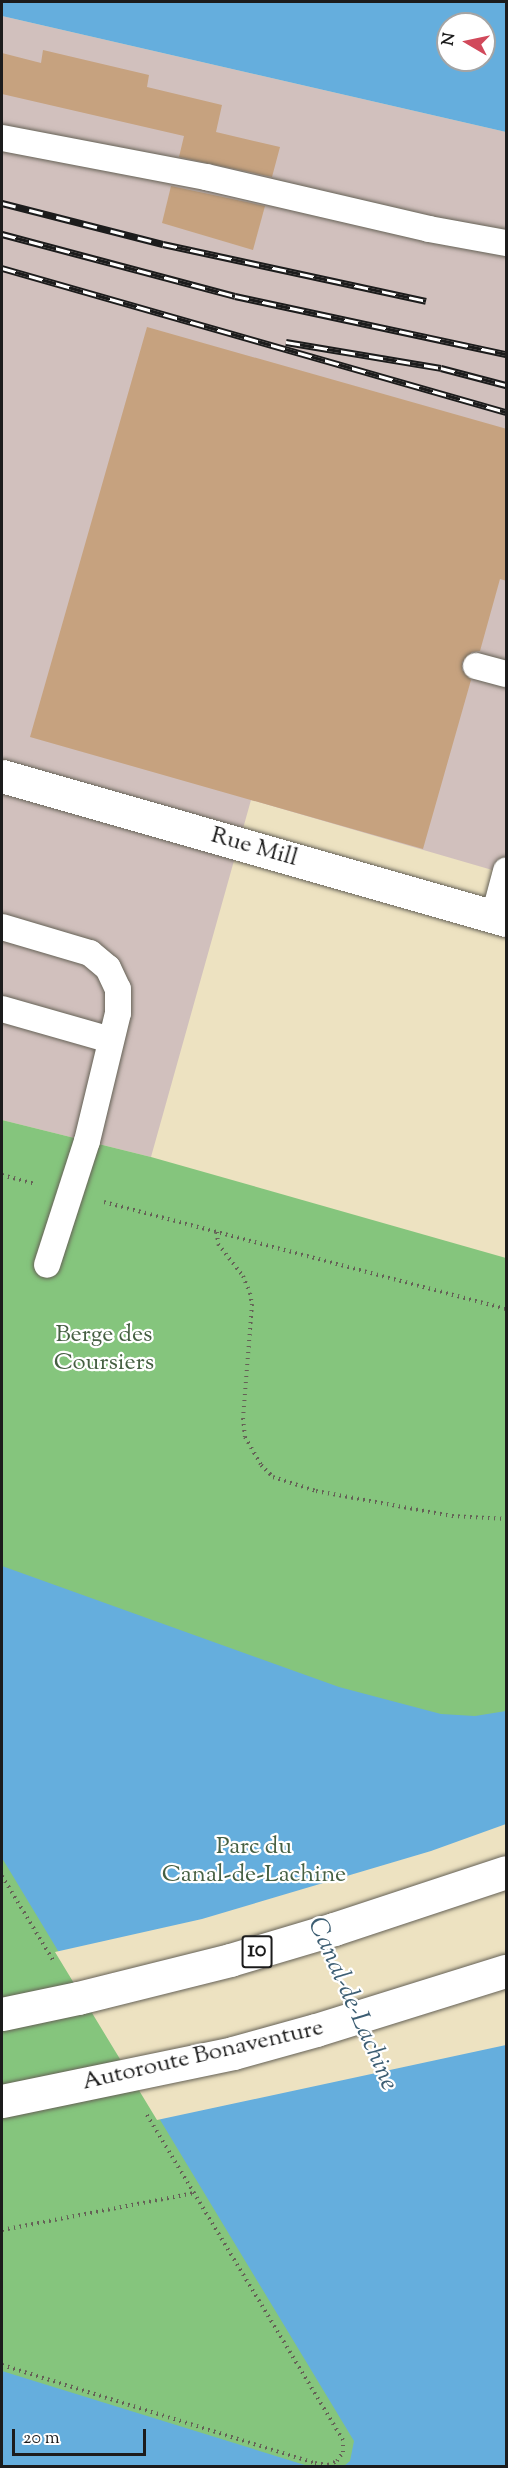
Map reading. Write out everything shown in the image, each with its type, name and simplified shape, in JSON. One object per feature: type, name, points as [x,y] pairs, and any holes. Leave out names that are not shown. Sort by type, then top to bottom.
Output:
[{"type":"main road","name":"Rue Mill","points":[[2,776],[500,918]]},
{"type":"main road","name":"10","points":[[2,2014],[78,1998],[230,1960],[356,1922],[507,1872]]},
{"type":"main road","name":"Autoroute Bonaventure","points":[[2,2101],[232,2053],[316,2030],[507,1971]]},
{"type":"lane","points":[[2,138],[206,177],[429,229],[507,243]]},
{"type":"lane","points":[[476,666],[507,674]]},
{"type":"lane","points":[[500,918],[507,871]]},
{"type":"lane","points":[[2,927],[90,953],[108,968],[114,978],[119,1001],[87,1141],[47,1265]]},
{"type":"lane","points":[[2,1009],[111,1040]]},
{"type":"path","points":[[2,1175],[44,1186]]},
{"type":"path","points":[[98,1201],[507,1309]]},
{"type":"path","points":[[217,1232],[222,1250],[243,1276],[252,1304],[243,1418],[245,1437],[261,1465],[273,1477],[316,1491],[452,1516],[507,1519]]},
{"type":"path","points":[[2,1876],[57,1967]]},
{"type":"path","points":[[2,2365],[315,2463],[328,2465],[338,2461],[343,2452],[343,2440],[143,2109]]},
{"type":"path","points":[[2,2229],[194,2193]]},
{"type":"shaded area","points":[[2,16],[506,132],[506,874],[251,800],[151,1157],[2,1120]]},
{"type":"green space","name":"Parc du Canal-de-Lachine","points":[[2,1120],[151,1157],[506,1258],[506,2466],[2,2466]]},
{"type":"water","points":[[2,2],[506,2],[506,132],[2,16]]},
{"type":"water","name":"Canal-de-Lachine","points":[[2,1566],[339,1687],[441,1714],[475,1716],[506,1711],[506,2466],[344,2466],[350,2461],[354,2441],[2,1858]]},
{"type":"water","points":[[2,2371],[308,2466],[2,2466]]},
{"type":"pier","points":[[506,1824],[506,2045],[157,2120],[55,1952],[202,1919],[431,1851]]},
{"type":"building","points":[[43,50],[149,75],[147,87],[222,105],[216,132],[280,147],[272,177],[179,157],[184,136],[2,94],[2,53],[41,63]]},
{"type":"building","points":[[171,186],[265,206],[253,250],[162,223]]},
{"type":"building","points":[[147,327],[507,429],[507,581],[500,579],[480,651],[472,652],[462,662],[462,670],[471,680],[423,849],[30,737]]},
{"type":"railway","points":[[2,203],[163,244],[426,301]]},
{"type":"railway","points":[[2,234],[235,296],[506,354]]},
{"type":"railway","points":[[2,268],[506,412]]},
{"type":"railway","points":[[286,342],[441,368],[506,385]]},
{"type":"park label","name":"Berge des Coursiers","points":[[104,1350]]}]
